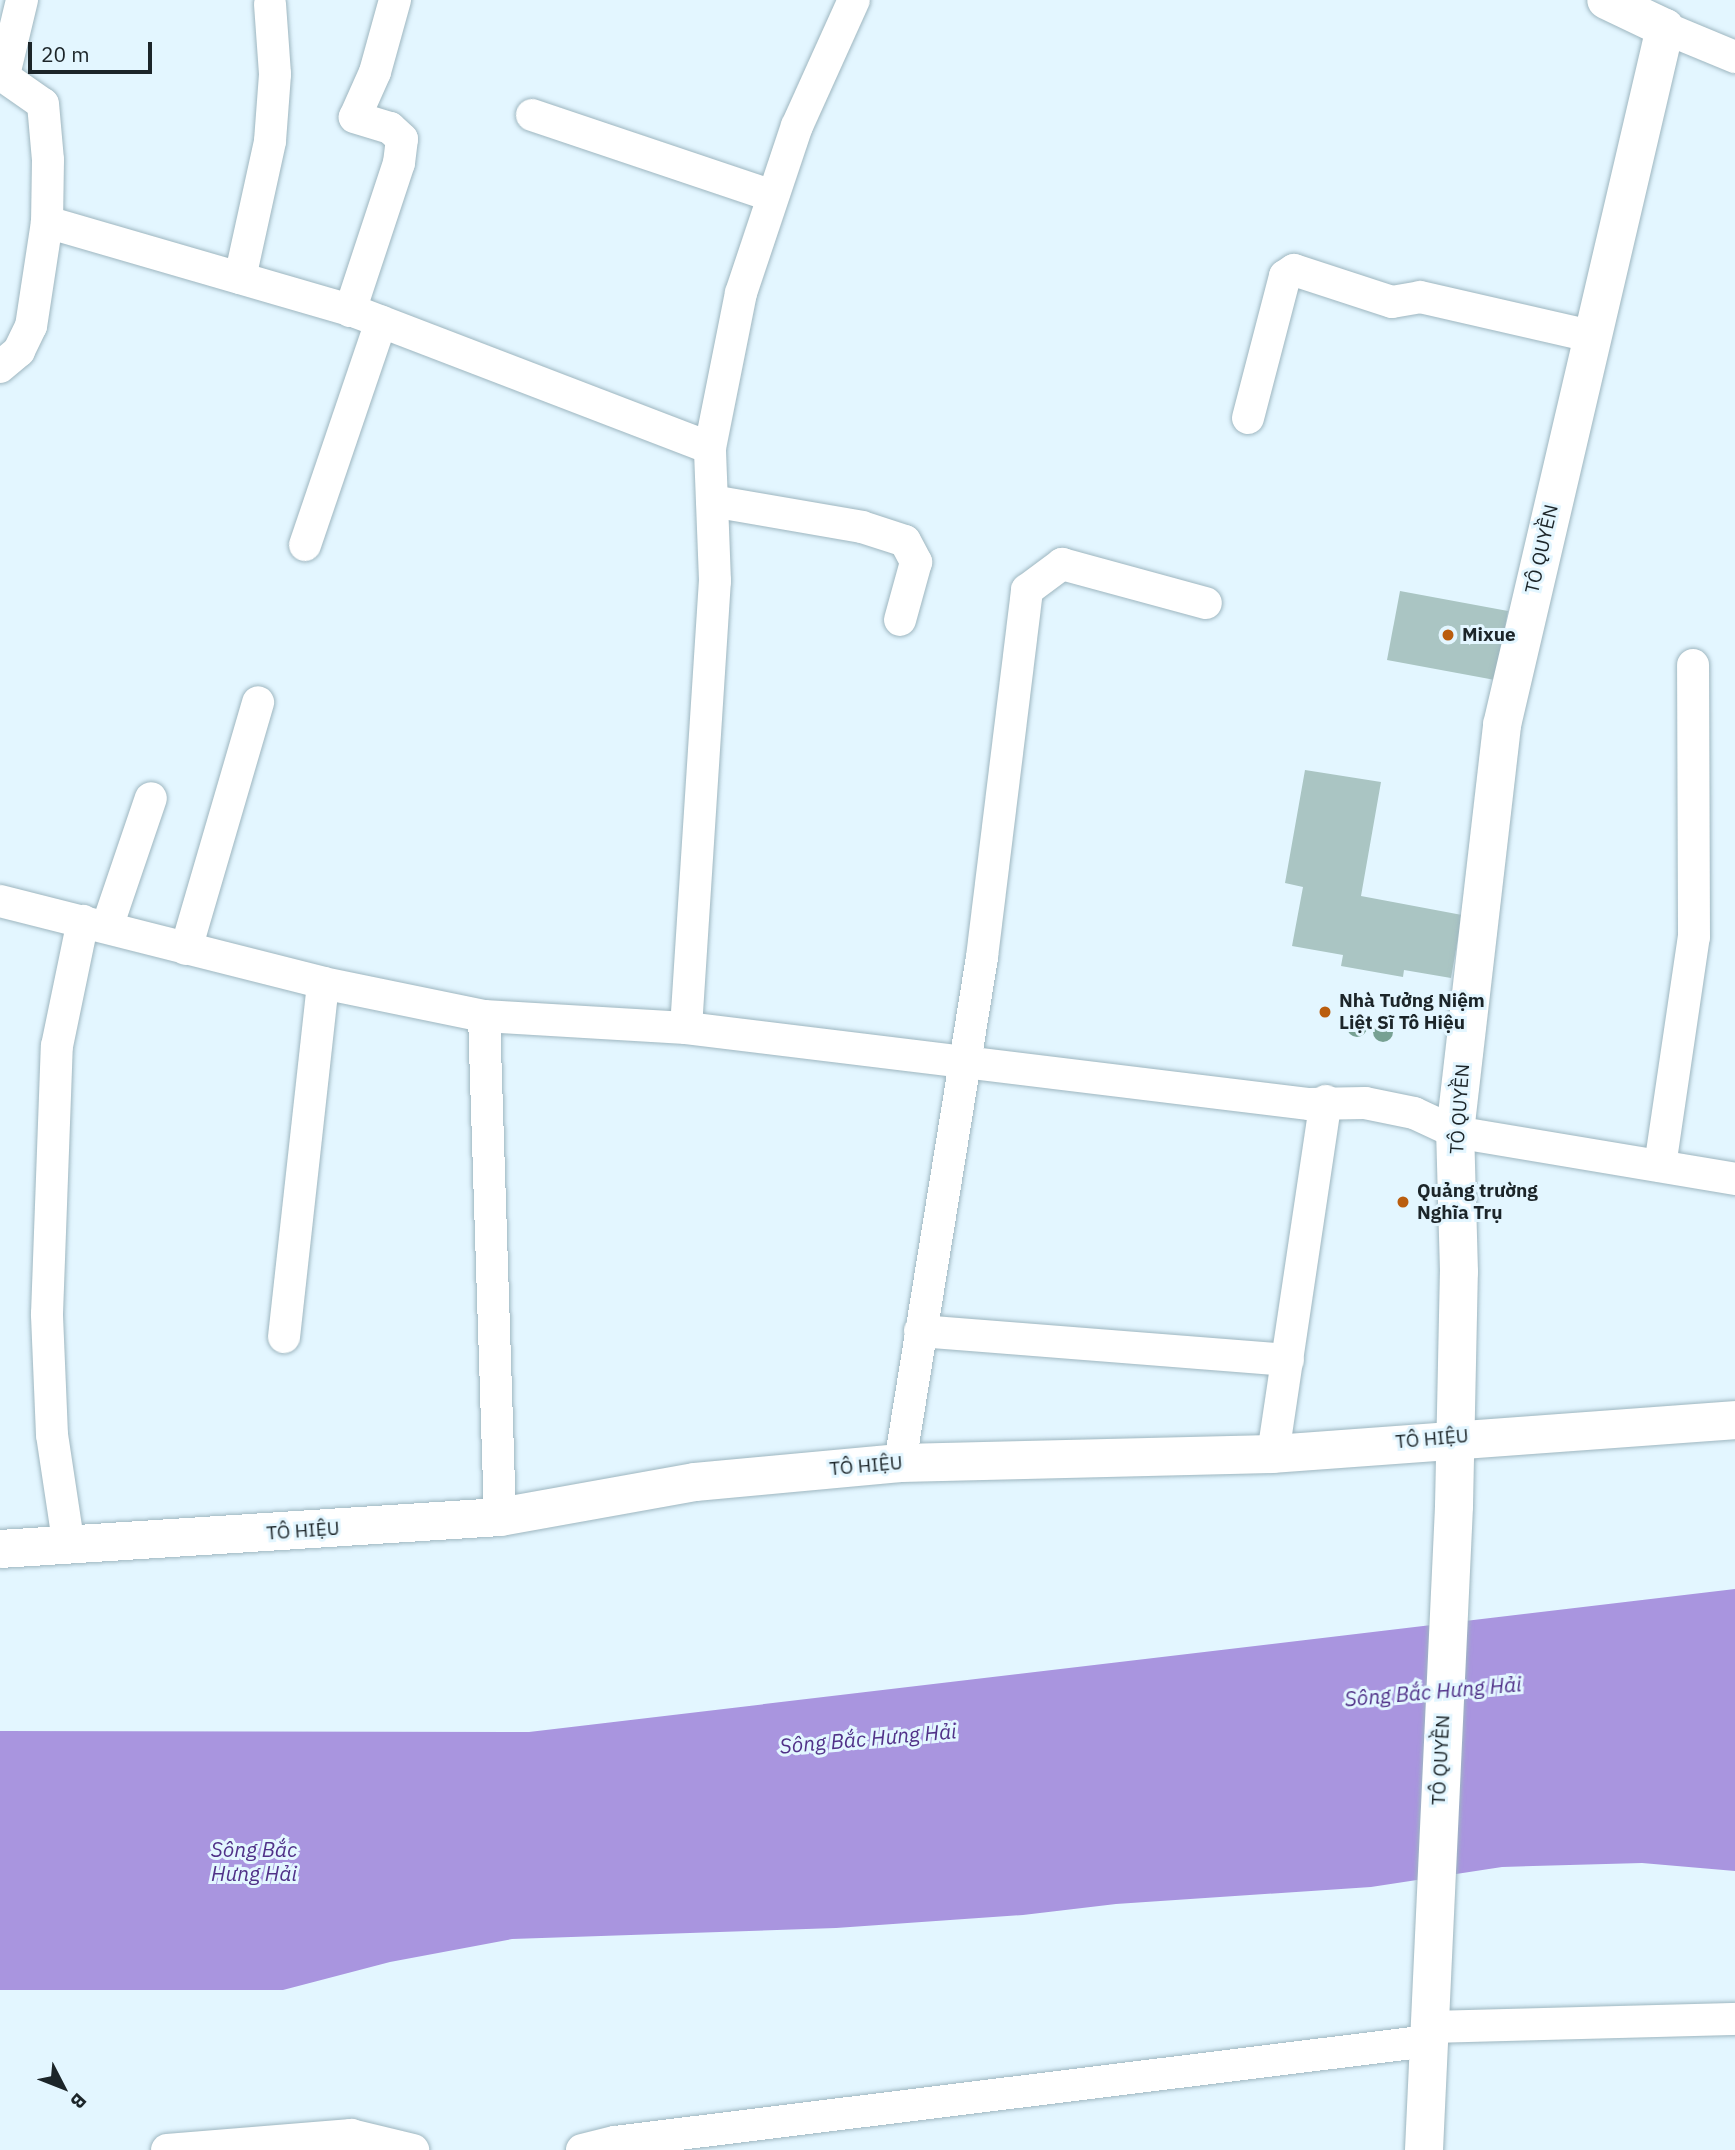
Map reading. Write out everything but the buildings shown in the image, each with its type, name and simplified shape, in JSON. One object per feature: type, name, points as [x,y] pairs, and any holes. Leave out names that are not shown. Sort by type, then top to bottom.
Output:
[{"type":"main road","points":[[1606,0],[1665,28]]},
{"type":"main road","name":"TÔ QUYỀN","points":[[1424,2150],[1431,1938],[1454,1506],[1459,1272],[1455,1132],[1502,725],[1590,337],[1665,28]]},
{"type":"main road","name":"TÔ HIỆU","points":[[0,1549],[69,1547],[499,1517],[695,1482],[900,1463],[1273,1454],[1454,1437],[1735,1420]]},
{"type":"street","points":[[0,367],[19,351],[31,326],[47,222],[43,104],[2,75],[22,0]]},
{"type":"street","points":[[350,311],[399,163],[402,139],[390,128],[355,117],[375,72],[395,0]]},
{"type":"street","points":[[686,1028],[715,581],[710,448],[741,293],[797,126],[854,0]]},
{"type":"street","points":[[240,278],[270,141],[275,74],[270,4]]},
{"type":"street","points":[[1665,28],[1735,57]]},
{"type":"street","points":[[532,116],[773,196]]},
{"type":"street","points":[[47,222],[350,311],[710,448]]},
{"type":"street","points":[[1248,418],[1285,276],[1294,270],[1392,302],[1420,297],[1590,337]]},
{"type":"street","points":[[305,545],[381,322]]},
{"type":"street","points":[[712,501],[862,527],[905,541],[916,562],[900,620]]},
{"type":"street","points":[[900,1463],[967,1059],[1027,590],[1062,564],[1206,603]]},
{"type":"street","points":[[1660,1166],[1694,937],[1693,665]]},
{"type":"street","points":[[186,949],[258,702]]},
{"type":"street","points":[[69,1547],[52,1435],[47,1314],[57,1046],[95,924],[150,798]]},
{"type":"street","points":[[0,901],[323,983],[484,1016],[686,1028],[967,1059],[1309,1104],[1326,1101],[1414,1113],[1455,1132],[1735,1179]]},
{"type":"street","points":[[284,1337],[323,983]]},
{"type":"street","points":[[484,1016],[499,1517]]},
{"type":"street","points":[[1273,1454],[1326,1101]]},
{"type":"street","points":[[920,1331],[1287,1360]]},
{"type":"street","points":[[582,2150],[615,2142],[1428,2034],[1735,2019]]},
{"type":"street","points":[[167,2150],[351,2135],[413,2150]]},
{"type":"water","name":"Sông Bắc Hưng Hải","points":[[1735,1589],[1735,1871],[1642,1863],[1502,1867],[1371,1887],[1116,1904],[1023,1915],[836,1928],[512,1939],[390,1962],[283,1990],[0,1990],[0,1731],[529,1732]]},
{"type":"place","name":"Mixue","points":[[1448,635]]},
{"type":"place","name":"Nhà Tưởng Niệm Liệt Sĩ Tô Hiệu","points":[[1325,1012]]},
{"type":"place","name":"Quảng trường Nghĩa Trụ","points":[[1403,1202]]}]
